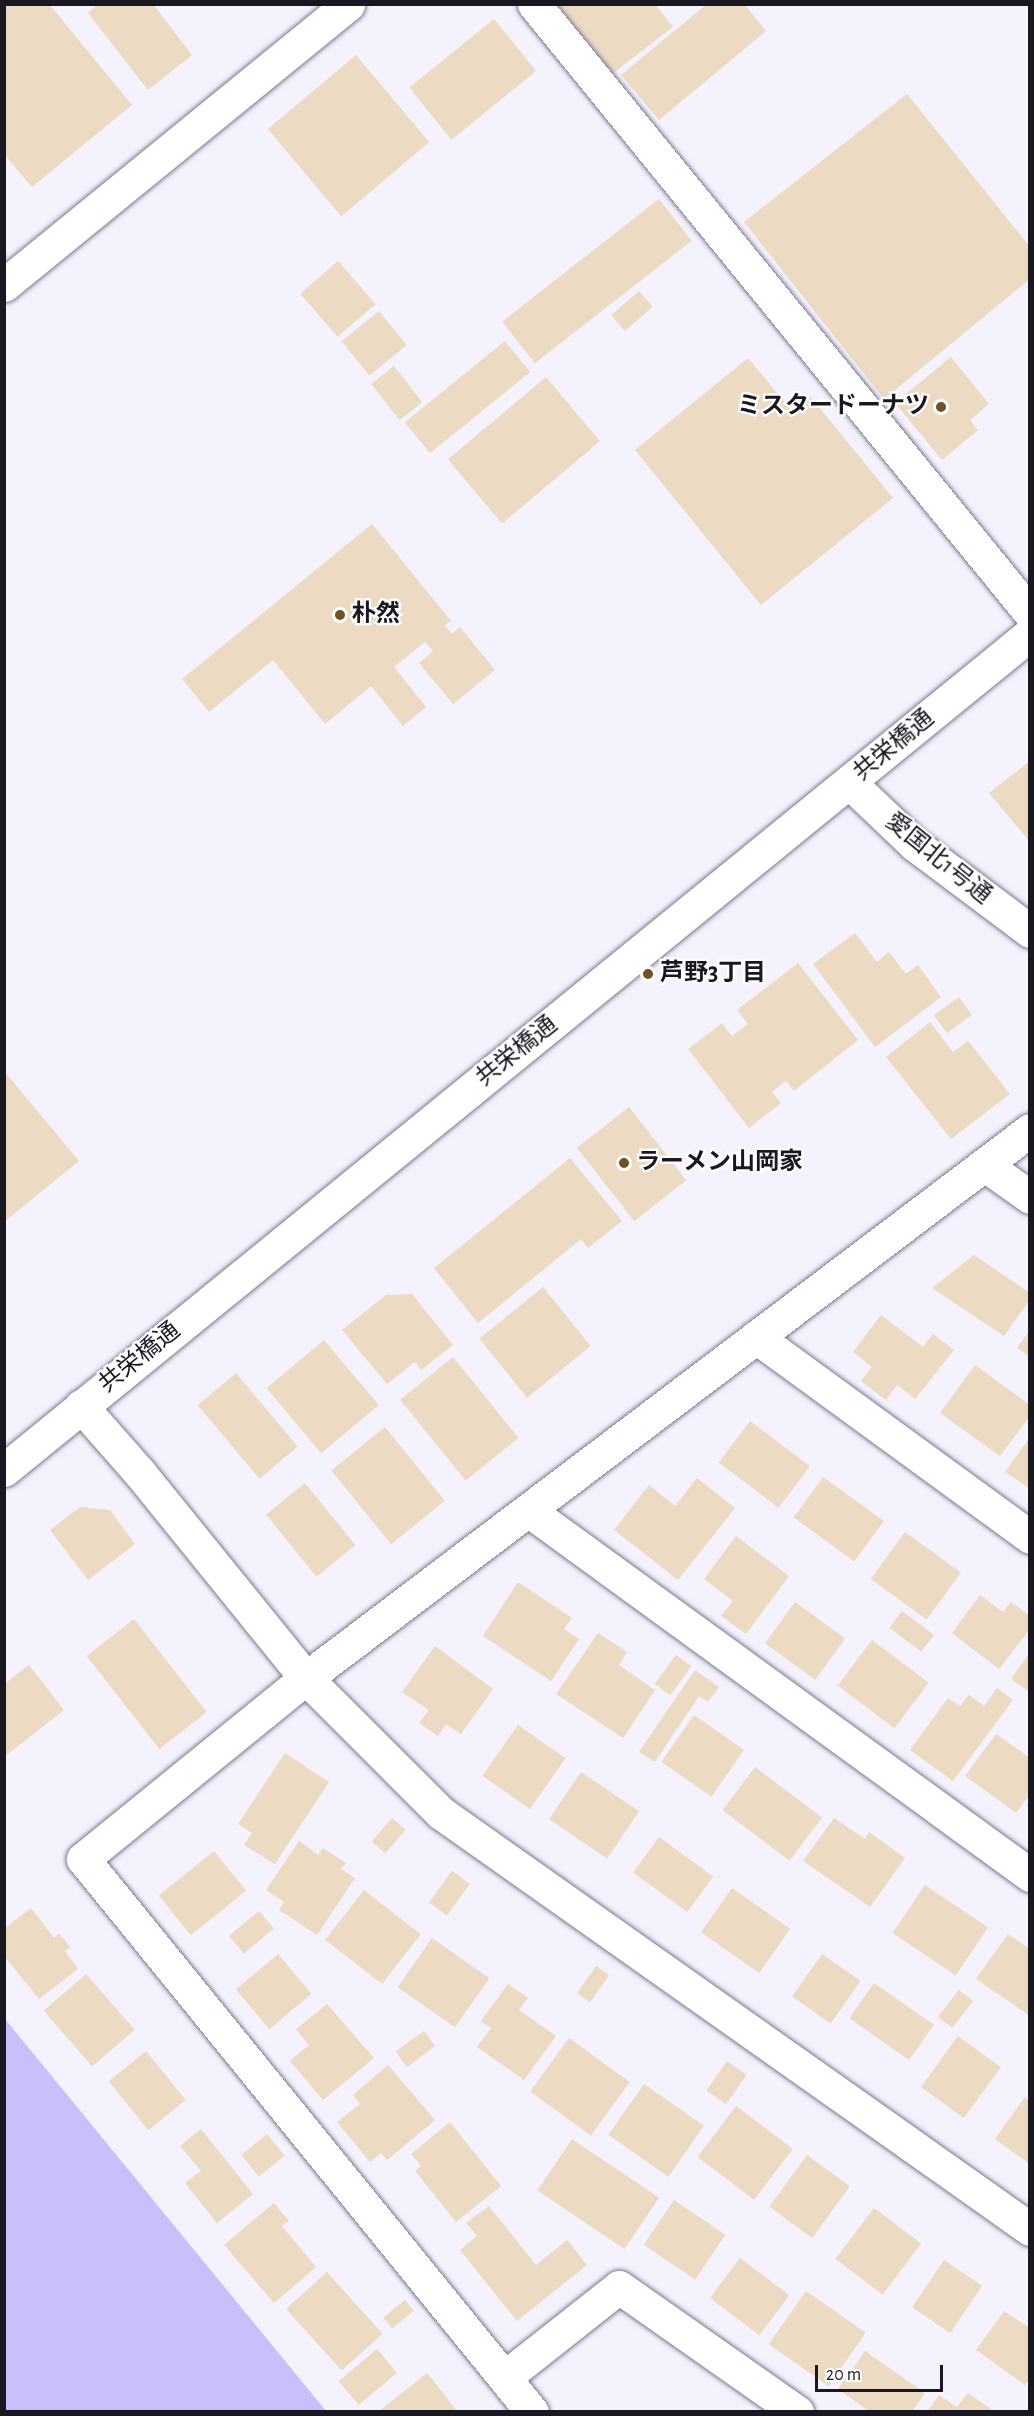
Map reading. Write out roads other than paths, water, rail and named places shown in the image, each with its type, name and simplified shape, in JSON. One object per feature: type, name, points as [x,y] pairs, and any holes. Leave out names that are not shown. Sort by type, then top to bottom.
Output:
[{"type":"street","points":[[4,285],[348,4]]},
{"type":"street","points":[[534,4],[1029,613]]},
{"type":"street","name":"共栄橋通","points":[[4,1470],[850,783],[1029,634]]},
{"type":"street","name":"愛国北1号通","points":[[850,783],[914,844],[1029,931]]},
{"type":"street","points":[[532,2412],[83,1859],[306,1678],[1029,1130]]},
{"type":"street","points":[[985,1165],[1029,1197]]},
{"type":"street","points":[[756,1337],[1029,1537]]},
{"type":"street","points":[[81,1406],[139,1472],[306,1678],[441,1813],[1029,2229]]},
{"type":"street","points":[[528,1510],[1029,1875]]},
{"type":"street","points":[[505,2377],[619,2287],[797,2412]]},
{"type":"place","name":"ミスタードーナツ","points":[[941,407]]},
{"type":"place","name":"朴然","points":[[340,615]]},
{"type":"place","name":"芦野3丁目","points":[[648,974]]},
{"type":"place","name":"ラーメン山岡家","points":[[624,1163]]}]
